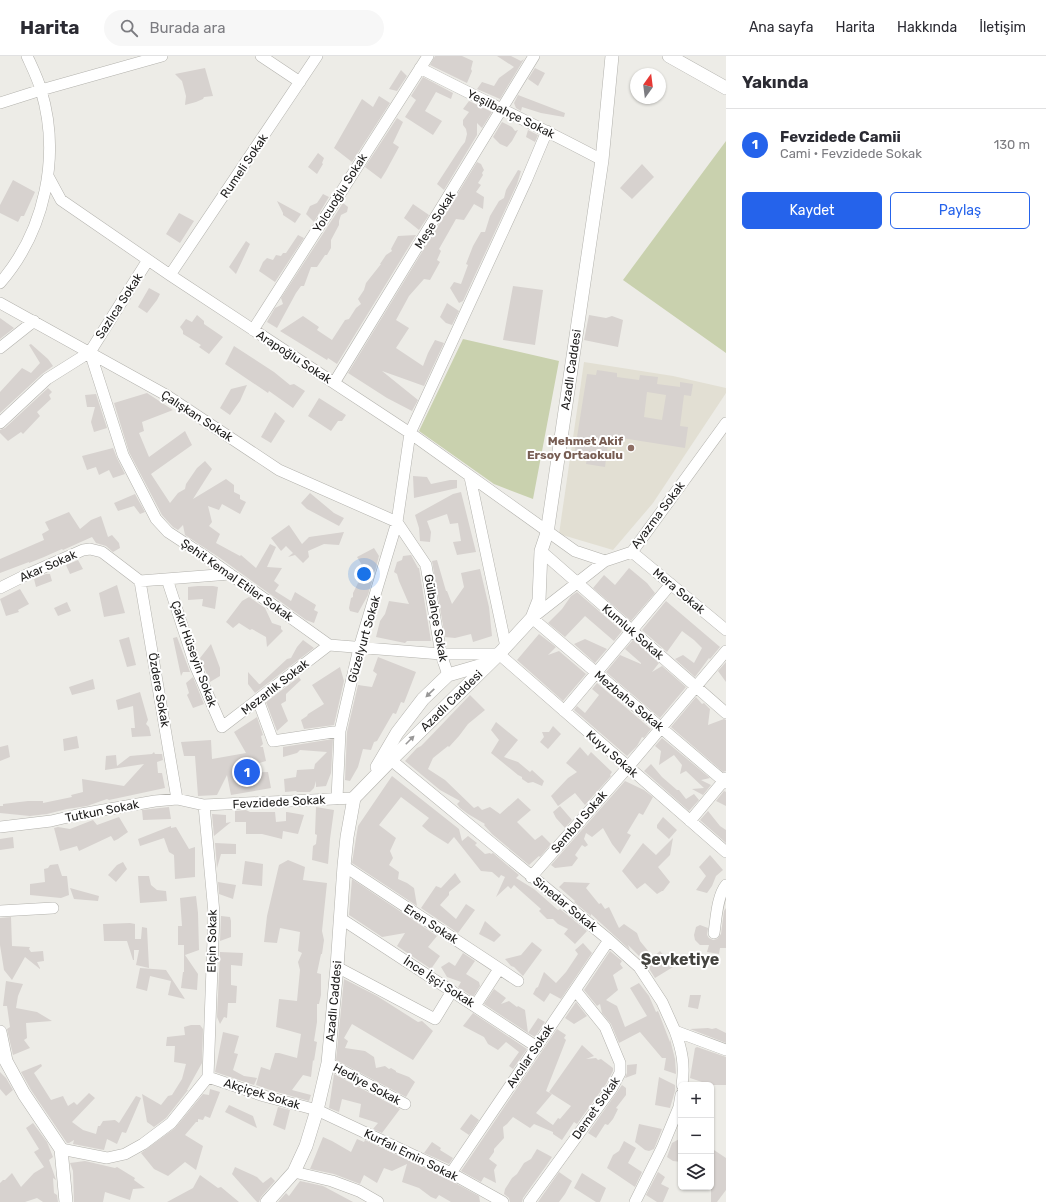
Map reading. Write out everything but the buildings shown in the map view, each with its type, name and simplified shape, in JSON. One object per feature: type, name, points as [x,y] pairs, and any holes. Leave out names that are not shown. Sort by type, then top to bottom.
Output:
[{"type":"street","points":[[0,283],[10,271],[28,241],[41,209],[48,176],[50,147],[47,118],[41,90],[28,56]]},
{"type":"street","points":[[0,103],[146,58],[162,56]]},
{"type":"street","points":[[260,56],[300,82]]},
{"type":"street","name":"Rumeli Sokak","points":[[170,275],[317,56]]},
{"type":"street","name":"Yolcuoğlu Sokak","points":[[254,330],[428,56]]},
{"type":"street","name":"Meşe Sokak","points":[[334,383],[534,56]]},
{"type":"street","name":"Azadlı Caddesi","points":[[267,1202],[294,1172],[306,1146],[317,1110],[328,1063],[344,866],[347,837],[354,798],[503,650],[532,618],[539,600],[541,551],[547,532],[602,160],[612,56]]},
{"type":"street","points":[[669,56],[726,88]]},
{"type":"street","name":"Yeşilbahçe Sokak","points":[[420,68],[602,160]]},
{"type":"street","name":"Güzelyurt Sokak","points":[[337,799],[340,731],[359,648],[397,522],[410,433],[523,188],[547,131]]},
{"type":"street","name":"Arapoğlu Sokak","points":[[48,176],[62,200],[170,275],[410,433],[547,532]]},
{"type":"street","name":"Sazlıca Sokak","points":[[90,352],[148,260]]},
{"type":"street","name":"Çalışkan Sokak","points":[[0,303],[166,395],[279,470],[397,522]]},
{"type":"street","points":[[0,348],[34,321]]},
{"type":"street","points":[[0,423],[47,379],[90,352]]},
{"type":"street","name":"Şehit Kemal Etiler Sokak","points":[[90,352],[123,455],[156,519],[168,532],[230,574],[329,645],[441,654],[503,650]]},
{"type":"street","name":"Ayazma Sokak","points":[[532,618],[605,562],[632,552],[726,423]]},
{"type":"street","points":[[470,477],[503,650]]},
{"type":"street","name":"Gülbahçe Sokak","points":[[397,522],[426,565],[441,654],[448,675]]},
{"type":"street","points":[[547,532],[575,551],[605,562]]},
{"type":"street","name":"Akar Sokak","points":[[0,588],[83,550],[90,549],[102,552],[140,581]]},
{"type":"street","name":"Kumluk Sokak","points":[[541,551],[726,713]]},
{"type":"street","name":"Mera Sokak","points":[[632,552],[726,630]]},
{"type":"street","points":[[140,581],[230,574]]},
{"type":"street","name":"Çakır Hüseyin Sokak","points":[[167,579],[195,665],[222,727]]},
{"type":"street","name":"Özdere Sokak","points":[[140,581],[177,799]]},
{"type":"street","points":[[564,711],[671,584]]},
{"type":"street","name":"Mezbaha Sokak","points":[[532,618],[725,781]]},
{"type":"street","name":"Mezarlık Sokak","points":[[222,727],[329,645]]},
{"type":"street","name":"Kuyu Sokak","points":[[503,650],[564,711],[726,852]]},
{"type":"street","name":"Sembol Sokak","points":[[531,877],[628,767],[726,651]]},
{"type":"street","name":"Azadlı Caddesi","points":[[364,788],[397,733],[423,699],[448,675],[488,664]]},
{"type":"street","points":[[258,700],[273,741],[340,731]]},
{"type":"street","name":"Sinedar Sokak","points":[[391,760],[640,967],[662,1002],[682,1049],[684,1073],[682,1082]]},
{"type":"street","points":[[690,821],[725,781]]},
{"type":"street","name":"Fevzidede Sokak","points":[[204,806],[354,798]]},
{"type":"street","name":"Tutkun Sokak","points":[[0,827],[51,821],[81,814],[155,801],[177,799],[204,806]]},
{"type":"street","name":"Elçin Sokak","points":[[204,806],[214,913],[208,1077]]},
{"type":"street","name":"Eren Sokak","points":[[344,866],[518,981]]},
{"type":"street","points":[[714,933],[722,890],[726,885]]},
{"type":"street","points":[[0,911],[53,908]]},
{"type":"street","name":"İnce İşçi Sokak","points":[[340,918],[537,1046]]},
{"type":"street","name":"Avcılar Sokak","points":[[451,1173],[609,940]]},
{"type":"street","points":[[337,967],[435,1019],[452,991]]},
{"type":"street","points":[[475,1006],[499,968]]},
{"type":"street","name":"Demet Sokak","points":[[529,1202],[612,1088],[620,1073],[620,1063],[605,1027],[575,990]]},
{"type":"street","points":[[675,1031],[726,1050]]},
{"type":"street","points":[[0,1032],[3,1062],[62,1149],[66,1202]]},
{"type":"street","name":"Hediye Sokak","points":[[328,1063],[405,1104]]},
{"type":"street","points":[[62,1149],[107,1158],[125,1154],[143,1144],[171,1123],[208,1077]]},
{"type":"street","name":"Akçiçek Sokak","points":[[208,1077],[264,1096],[317,1110]]},
{"type":"street","name":"Kurfalı Emin Sokak","points":[[317,1110],[451,1173],[501,1201]]},
{"type":"street","points":[[635,1202],[678,1112]]},
{"type":"street","points":[[294,1172],[332,1181],[359,1191],[378,1202]]},
{"type":"shaded area","name":"Mehmet Akif Ersoy Ortaokulu","points":[[584,362],[673,376],[726,388],[726,393],[653,503],[613,550],[559,534]]},
{"type":"green space","points":[[726,141],[726,353],[623,280]]},
{"type":"green space","points":[[463,339],[559,361],[533,499],[494,484],[419,431]]},
{"type":"place","name":"Mehmet Akif Ersoy Ortaokulu","points":[[631,448]]},
{"type":"place","name":"Fevzidede Camii","points":[[247,772]]},
{"type":"district","name":"Şevketiye","points":[[680,959]]}]
